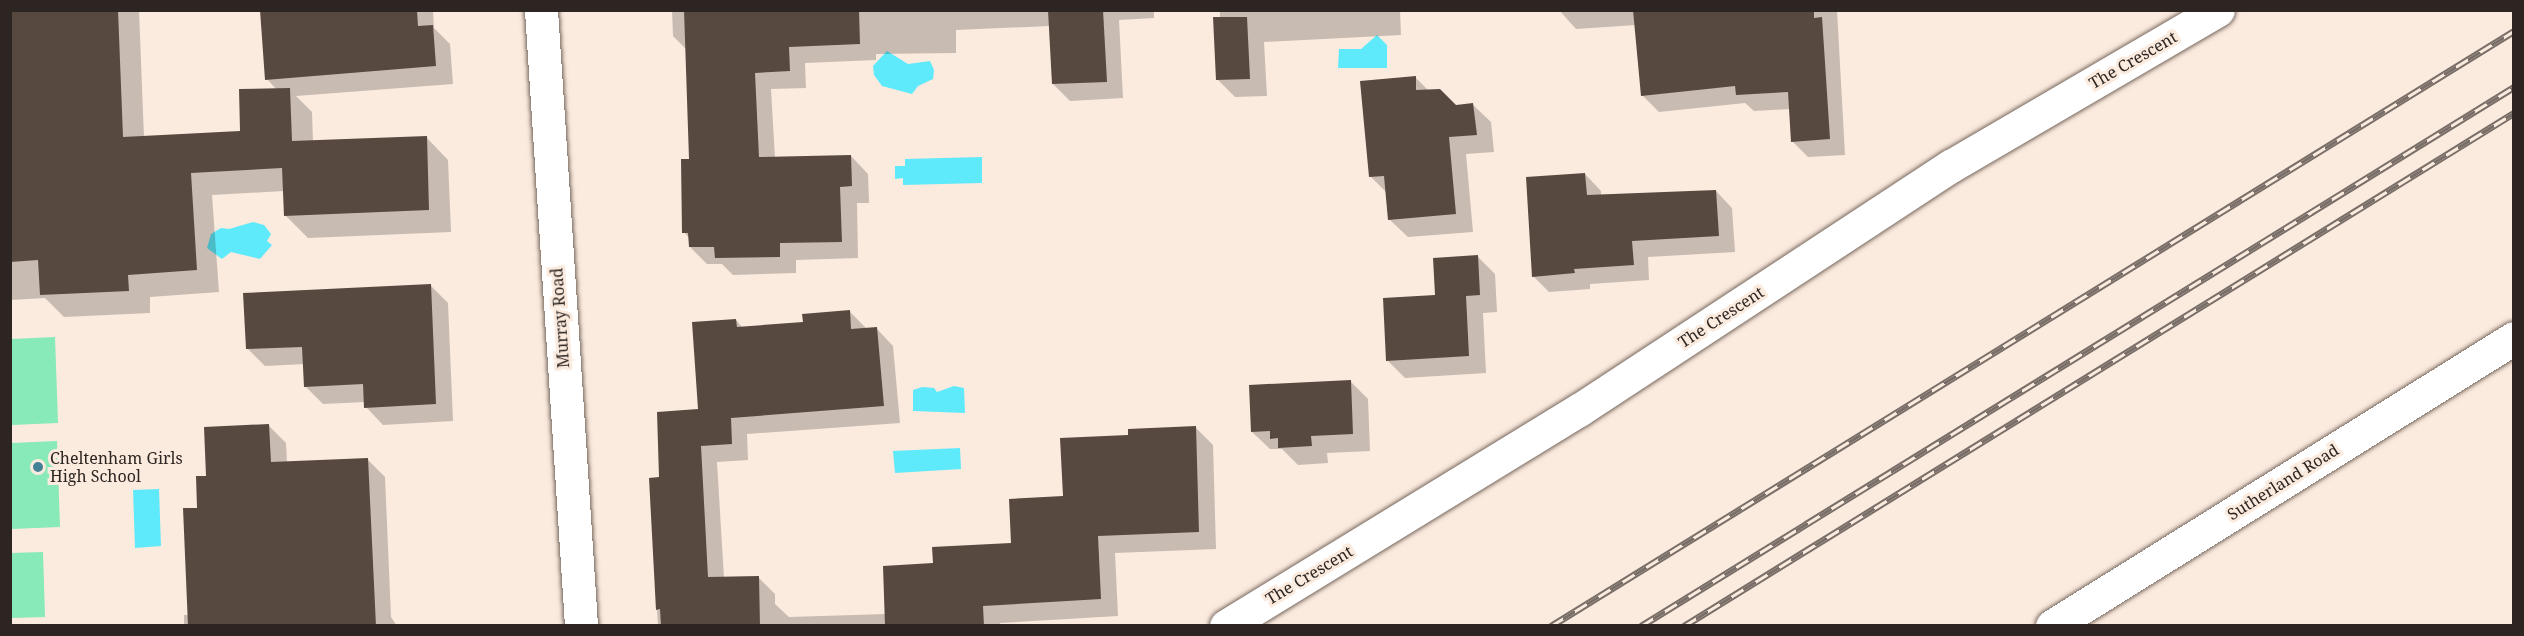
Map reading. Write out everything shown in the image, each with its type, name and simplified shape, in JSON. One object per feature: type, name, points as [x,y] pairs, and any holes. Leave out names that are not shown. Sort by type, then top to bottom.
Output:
[{"type":"street","name":"Murray Road","points":[[541,10],[581,626]]},
{"type":"street","name":"The Crescent","points":[[1226,626],[1579,410],[1951,166],[2217,10]]},
{"type":"street","name":"Sutherland Road","points":[[2052,626],[2514,338]]},
{"type":"green space","points":[[55,337],[58,423],[11,425],[11,339]]},
{"type":"green space","points":[[57,441],[60,527],[11,529],[11,443]]},
{"type":"green space","points":[[43,552],[45,617],[11,618],[11,553]]},
{"type":"water","points":[[1377,35],[1387,45],[1387,68],[1338,68],[1339,49],[1361,49]]},
{"type":"water","points":[[887,51],[908,64],[930,61],[934,70],[933,79],[918,86],[912,94],[882,86],[874,75],[873,66]]},
{"type":"water","points":[[982,157],[982,183],[903,185],[903,178],[895,179],[895,166],[905,166],[905,159]]},
{"type":"water","points":[[253,222],[264,225],[271,234],[267,241],[272,245],[260,259],[231,252],[222,259],[207,248],[211,234],[221,228],[229,229]]},
{"type":"water","points":[[954,386],[964,388],[965,413],[913,411],[913,390],[922,387],[934,388],[937,392]]},
{"type":"water","points":[[960,448],[961,469],[895,473],[893,451]]},
{"type":"water","points":[[159,489],[161,546],[135,548],[133,490]]},
{"type":"building","points":[[10,10],[118,10],[123,137],[240,131],[239,89],[290,88],[292,141],[427,136],[429,210],[284,216],[282,168],[191,173],[197,270],[128,275],[129,291],[40,295],[38,260],[10,262]]},
{"type":"building","points":[[260,10],[417,10],[418,26],[433,25],[436,66],[265,80]]},
{"type":"building","points":[[684,10],[859,10],[860,44],[789,47],[790,71],[755,73],[759,157],[851,155],[852,186],[840,187],[842,242],[780,243],[780,257],[715,258],[714,247],[689,247],[688,233],[682,233],[681,159],[689,159]]},
{"type":"building","points":[[1048,10],[1103,10],[1107,82],[1052,84]]},
{"type":"building","points":[[1633,10],[1814,10],[1814,18],[1822,17],[1830,139],[1791,142],[1788,92],[1736,95],[1735,86],[1641,96]]},
{"type":"building","points":[[1213,17],[1247,17],[1250,79],[1216,80]]},
{"type":"building","points":[[1416,76],[1416,90],[1440,89],[1456,105],[1473,103],[1477,135],[1449,137],[1456,214],[1388,220],[1384,176],[1369,177],[1360,81]]},
{"type":"building","points":[[1585,173],[1587,195],[1716,190],[1719,236],[1632,241],[1634,265],[1574,269],[1575,273],[1532,277],[1526,177]]},
{"type":"building","points":[[1478,255],[1480,295],[1466,296],[1469,356],[1386,361],[1383,298],[1435,295],[1433,258]]},
{"type":"building","points":[[431,284],[436,404],[364,408],[363,384],[304,387],[302,347],[246,349],[243,293]]},
{"type":"building","points":[[850,310],[851,329],[877,327],[884,406],[731,418],[732,444],[701,446],[708,577],[759,576],[760,626],[661,626],[660,609],[656,610],[649,478],[659,477],[657,412],[698,409],[692,322],[736,319],[737,327],[803,322],[802,314]]},
{"type":"building","points":[[1351,380],[1353,434],[1311,436],[1312,446],[1278,448],[1278,438],[1270,439],[1270,431],[1251,432],[1249,385]]},
{"type":"building","points":[[269,424],[271,462],[368,458],[376,626],[188,626],[183,508],[197,508],[196,476],[206,476],[204,427]]},
{"type":"building","points":[[1196,426],[1199,532],[1098,536],[1101,599],[983,606],[984,626],[885,626],[883,566],[933,563],[932,547],[1011,543],[1009,499],[1063,496],[1060,438],[1128,435],[1128,429]]},
{"type":"railway","points":[[1551,626],[2514,31]]},
{"type":"railway","points":[[1641,626],[2514,87]]},
{"type":"railway","points":[[1684,626],[2514,113]]},
{"type":"place","name":"Cheltenham Girls High School","points":[[38,467]]}]
